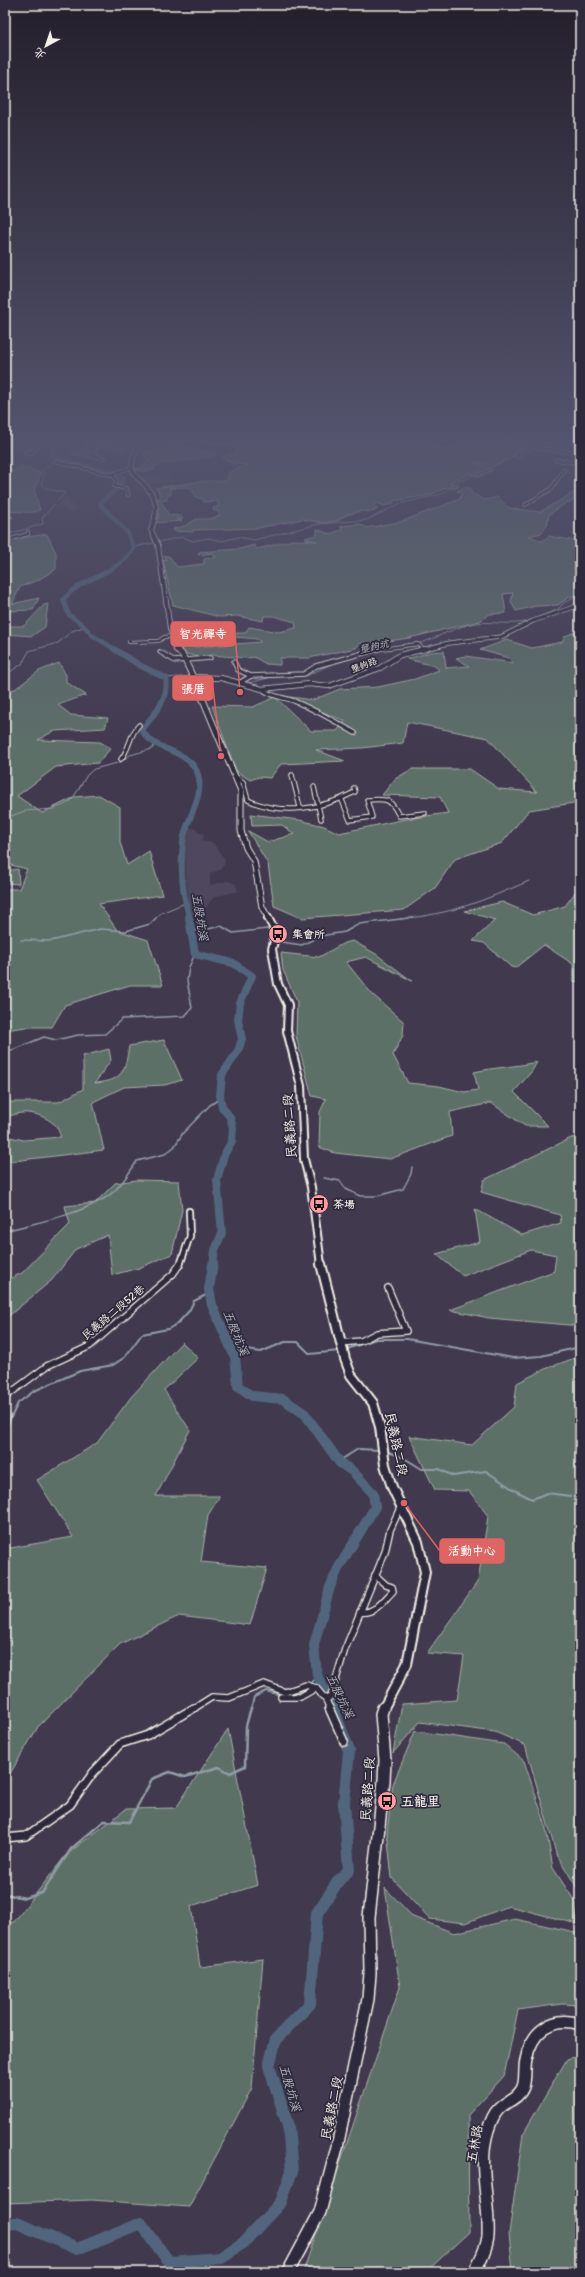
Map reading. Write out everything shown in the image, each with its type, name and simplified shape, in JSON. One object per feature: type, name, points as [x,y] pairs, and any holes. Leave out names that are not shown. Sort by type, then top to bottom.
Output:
[{"type":"main road","name":"民義路二段","points":[[157,545],[172,636],[176,649],[185,660],[192,676],[205,697],[231,770],[236,777],[241,791],[241,831],[246,848],[254,861],[262,907],[273,927],[275,937],[273,954],[278,984],[288,1005],[287,1031],[300,1086],[304,1159],[311,1187],[321,1264],[342,1347],[351,1375],[373,1403],[380,1427],[383,1450],[392,1487],[410,1521],[418,1542],[425,1572],[415,1631],[407,1664],[387,1698],[381,1714],[385,1760],[369,1917],[368,1939],[370,1973],[368,1999],[338,2147],[326,2193],[320,2212],[288,2272]]},
{"type":"main road","name":"五林路","points":[[474,2272],[482,2258],[488,2236],[483,2172],[488,2131],[497,2110],[515,2099],[523,2087],[526,2058],[533,2039],[548,2024],[571,2021],[580,2024]]},
{"type":"street","name":"壟鉤路","points":[[192,676],[206,676],[241,682],[262,689],[309,684],[329,686],[380,668],[395,657],[449,643],[464,643],[500,637],[533,621],[580,605]]},
{"type":"street","points":[[129,642],[159,641],[172,636]]},
{"type":"street","points":[[234,662],[238,670],[251,676],[304,674],[316,666],[384,647],[418,644],[424,650]]},
{"type":"street","points":[[160,652],[175,661],[210,658]]},
{"type":"street","points":[[241,682],[251,676]]},
{"type":"street","points":[[262,689],[329,716],[356,733]]},
{"type":"street","points":[[121,759],[124,756],[130,732],[139,724]]},
{"type":"street","points":[[292,775],[300,808]]},
{"type":"street","points":[[236,777],[243,782],[248,800],[258,806],[286,809],[300,808],[342,800],[354,792],[354,788]]},
{"type":"street","points":[[314,787],[321,818]]},
{"type":"street","points":[[342,800],[350,820],[372,817],[367,800],[388,799],[393,802],[399,816],[425,813]]},
{"type":"street","name":"民義路二段52巷","points":[[5,1397],[47,1366],[90,1346],[173,1274],[182,1264],[190,1235],[187,1222],[189,1211]]},
{"type":"street","points":[[342,1347],[361,1341],[377,1333],[406,1331],[388,1288]]},
{"type":"street","points":[[328,1698],[345,1649],[385,1552],[390,1530],[401,1506]]},
{"type":"street","points":[[360,1612],[368,1614],[378,1607],[393,1591],[392,1587],[386,1585],[375,1575]]},
{"type":"street","points":[[5,1838],[26,1836],[70,1805],[93,1774],[120,1744],[148,1735],[186,1714],[201,1702],[212,1697],[229,1698],[264,1684],[285,1692],[306,1685],[316,1688],[328,1698],[344,1742]]},
{"type":"street","points":[[280,1698],[290,1700],[301,1698],[316,1688]]},
{"type":"shaded area","points":[[187,827],[198,829],[197,832],[204,834],[203,841],[213,843],[225,860],[224,865],[220,870],[210,873],[210,885],[228,881],[236,884],[238,891],[214,897],[202,912],[189,915],[184,842]]},
{"type":"green space","points":[[9,545],[52,545],[56,553],[56,569],[38,580],[20,587],[12,604],[39,598],[33,610],[5,611],[5,559],[10,552]]},
{"type":"green space","points":[[253,545],[257,549],[272,545],[580,545],[580,594],[569,597],[558,605],[536,606],[516,611],[511,602],[513,593],[503,594],[506,613],[490,614],[480,621],[409,638],[368,644],[360,643],[356,648],[309,658],[280,658],[280,665],[266,664],[254,657],[247,658],[211,655],[201,658],[183,653],[179,644],[195,647],[261,642],[257,639],[235,637],[232,633],[245,633],[249,627],[279,632],[296,628],[295,622],[274,616],[264,616],[263,621],[237,616],[220,617],[173,605],[163,561],[167,560],[164,556],[169,556],[177,567],[204,564],[204,559],[216,557],[213,553],[198,555],[199,552],[240,549]]},
{"type":"green space","points":[[48,604],[45,627],[32,636],[5,634],[5,626],[24,626],[44,605]]},
{"type":"green space","points":[[575,632],[580,633],[580,802],[529,810],[502,843],[455,859],[435,888],[404,910],[302,918],[274,906],[268,864],[248,831],[268,842],[294,834],[282,825],[252,826],[251,814],[299,820],[324,826],[339,833],[406,819],[448,813],[440,797],[382,795],[395,779],[412,769],[470,769],[499,789],[537,792],[488,738],[407,722],[403,743],[362,748],[316,750],[345,761],[281,764],[270,778],[259,777],[250,780],[236,771],[212,706],[253,707],[275,697],[311,731],[337,731],[345,721],[283,696],[313,700],[340,689],[378,687],[415,679],[439,670],[435,666],[407,659],[431,652],[444,651],[446,668],[469,666],[456,658],[465,656],[513,663],[509,658],[480,650],[507,640],[532,648],[562,642],[565,636]]},
{"type":"green space","points":[[59,663],[66,675],[66,682],[86,695],[58,705],[71,715],[108,718],[105,728],[54,731],[38,740],[100,742],[111,748],[98,763],[56,767],[17,796],[42,813],[75,797],[99,795],[120,807],[120,842],[127,865],[149,851],[162,895],[99,904],[117,930],[148,940],[163,985],[130,985],[65,1005],[52,1027],[26,1027],[5,1030],[5,889],[19,889],[27,869],[11,865],[5,860],[5,754],[8,751],[5,747],[5,691],[15,689],[39,671]]},
{"type":"green space","points":[[18,869],[19,884],[5,883],[5,871]]},
{"type":"green space","points":[[580,886],[580,982],[573,981],[573,964],[544,945],[515,968],[511,967],[484,943],[473,941],[495,920],[464,911],[502,902],[533,915],[565,906]]},
{"type":"green space","points":[[353,941],[376,954],[412,981],[366,957],[346,962],[372,994],[404,1022],[403,1035],[393,1055],[408,1083],[439,1086],[464,1092],[478,1090],[474,1072],[537,1062],[532,1071],[514,1092],[548,1126],[525,1126],[491,1103],[450,1112],[452,1136],[390,1159],[335,1153],[319,1147],[320,1112],[326,1099],[312,1096],[296,1036],[297,1002],[283,970],[281,953],[319,957],[344,943]]},
{"type":"green space","points":[[164,1040],[182,1080],[165,1085],[124,1087],[93,1102],[104,1150],[5,1162],[5,1136],[24,1140],[61,1137],[57,1127],[42,1116],[23,1113],[16,1114],[5,1119],[5,1102],[59,1102],[83,1089],[83,1056],[109,1049],[111,1060],[95,1083],[104,1082],[112,1080],[121,1073],[126,1062],[129,1046]]},
{"type":"green space","points":[[580,1137],[580,1326],[489,1318],[450,1310],[554,1271],[556,1255],[531,1250],[463,1276],[436,1254],[480,1242],[475,1209],[522,1235],[561,1223],[560,1215],[481,1192],[484,1180],[571,1138]]},
{"type":"green space","points":[[136,1180],[179,1181],[182,1210],[172,1254],[139,1268],[112,1275],[108,1235],[76,1249],[52,1280],[5,1319],[5,1281],[22,1273],[70,1224],[65,1206],[95,1203],[115,1183]]},
{"type":"green space","points":[[182,1342],[198,1358],[164,1390],[190,1430],[156,1496],[220,1496],[208,1515],[201,1562],[267,1568],[250,1625],[179,1616],[120,1644],[38,1727],[5,1782],[5,1549],[73,1537],[37,1480],[97,1443],[131,1397]]},
{"type":"green space","points":[[580,1356],[580,1893],[556,1853],[525,1745],[495,1732],[420,1722],[393,1753],[402,1704],[457,1700],[464,1656],[427,1653],[478,1581],[488,1516],[469,1491],[435,1490],[409,1436],[472,1445],[514,1407],[517,1383],[545,1369]]},
{"type":"green space","points":[[228,1729],[258,1885],[191,1906],[200,1967],[263,1959],[252,2088],[189,2207],[92,2200],[5,2203],[5,1923],[14,1922],[66,1855],[126,1809],[176,1808]]},
{"type":"green space","points":[[415,1731],[504,1744],[524,1761],[545,1823],[553,1868],[576,1903],[577,1924],[509,1906],[465,1923],[430,1919],[392,1878],[387,1832],[393,1784]]},
{"type":"green space","points":[[385,1888],[413,1917],[454,1933],[515,1919],[580,1933],[580,2005],[562,2004],[518,2010],[504,2076],[468,2115],[469,2232],[426,2272],[303,2272],[400,1987]]},
{"type":"green space","points":[[580,2055],[580,2272],[513,2272],[509,2233],[523,2134],[567,2059]]},
{"type":"waterway","name":"五股坑溪","points":[[116,650],[92,635],[82,624],[69,615],[63,600],[80,586],[119,564],[134,548],[133,545]]},
{"type":"waterway","points":[[134,547],[142,545]]},
{"type":"waterway","name":"壟鉤坑","points":[[538,617],[557,610],[565,602],[580,596]]},
{"type":"waterway","name":"壟鉤坑","points":[[406,647],[476,623],[516,623],[529,621]]},
{"type":"waterway","points":[[5,675],[22,664],[29,651],[58,643],[72,631],[84,627]]},
{"type":"waterway","name":"五股坑溪","points":[[114,649],[141,666],[166,678],[167,686],[160,706],[142,730],[153,742],[189,761],[195,768],[199,777],[198,795],[185,832],[182,851],[183,890],[190,919]]},
{"type":"waterway","name":"壟鉤坑","points":[[248,683],[272,677],[306,676],[329,665],[380,650]]},
{"type":"waterway","name":"壟鉤坑","points":[[197,675],[217,676]]},
{"type":"waterway","name":"壟鉤坑","points":[[166,678],[191,676]]},
{"type":"waterway","points":[[5,818],[25,811],[53,809],[64,805],[72,800],[87,775],[94,769],[121,762],[130,755],[152,749],[156,743]]},
{"type":"waterway","points":[[405,918],[436,914],[467,906],[529,881]]},
{"type":"waterway","points":[[21,940],[51,941],[100,929],[126,931],[150,924],[161,913],[185,903]]},
{"type":"waterway","name":"五股坑溪","points":[[189,918],[195,954],[233,963],[252,976],[240,1003],[238,1020],[242,1039],[238,1051],[222,1075],[220,1095],[222,1107],[230,1117],[233,1128],[232,1141],[224,1155],[217,1180],[222,1233],[215,1250],[213,1265]]},
{"type":"waterway","points":[[276,938],[281,942],[302,945],[320,936],[345,932],[359,924],[405,918]]},
{"type":"waterway","points":[[400,919],[405,918]]},
{"type":"waterway","points":[[192,930],[200,931],[221,926],[233,933],[267,929],[274,935]]},
{"type":"waterway","points":[[5,1053],[44,1037],[56,1040],[78,1035],[105,1034],[122,1019],[185,1016],[192,1008],[187,980],[189,967],[195,954]]},
{"type":"waterway","points":[[5,1231],[69,1214],[110,1195],[127,1176],[137,1161],[165,1154],[174,1147],[183,1133],[210,1105],[221,1098]]},
{"type":"waterway","points":[[324,1178],[340,1181],[346,1189],[360,1196],[377,1196],[403,1189],[411,1174],[412,1167]]},
{"type":"waterway","name":"五股坑溪","points":[[213,1264],[209,1289],[212,1305],[235,1357],[238,1386],[252,1396],[283,1399],[305,1414],[340,1463],[352,1471],[373,1493],[375,1507],[338,1569],[330,1587],[314,1645],[317,1675],[334,1709]]},
{"type":"waterway","points":[[5,1430],[18,1403],[34,1391],[80,1371],[113,1365],[125,1357],[142,1334],[168,1329],[177,1324],[189,1311],[194,1301],[210,1293]]},
{"type":"waterway","points":[[347,1349],[376,1339],[407,1339],[513,1358],[541,1356],[580,1347]]},
{"type":"waterway","points":[[232,1348],[261,1352],[285,1342],[298,1342],[310,1354],[339,1351]]},
{"type":"waterway","points":[[339,1461],[358,1449],[380,1450]]},
{"type":"waterway","points":[[386,1451],[404,1458],[422,1469],[439,1469],[453,1476],[486,1471],[514,1490],[532,1499],[547,1493],[570,1496]]},
{"type":"waterway","points":[[311,1684],[317,1675]]},
{"type":"waterway","points":[[293,1695],[309,1688]]},
{"type":"waterway","points":[[251,1709],[254,1697],[266,1691],[281,1695]]},
{"type":"waterway","points":[[5,1894],[25,1898],[42,1893],[71,1849],[104,1821],[129,1822],[152,1779],[170,1772],[185,1777],[219,1767],[230,1773],[245,1766],[246,1726],[251,1708]]},
{"type":"waterway","name":"五股坑溪","points":[[5,2224],[17,2223],[77,2249],[141,2223],[169,2262],[220,2258],[243,2243],[281,2202],[292,2171],[288,2126],[269,2066],[276,2039],[310,2004],[317,1913],[339,1880],[349,1870],[344,1803],[349,1751],[333,1708]]},
{"type":"waterway","points":[[203,2272],[207,2259]]},
{"type":"place","name":"智光禪寺","points":[[240,692]]},
{"type":"place","name":"張厝","points":[[221,756]]},
{"type":"place","name":"集會所","points":[[278,934]]},
{"type":"place","name":"茶場","points":[[319,1204]]},
{"type":"place","name":"活動中心","points":[[404,1503]]},
{"type":"place","name":"五龍里","points":[[387,1801]]}]
